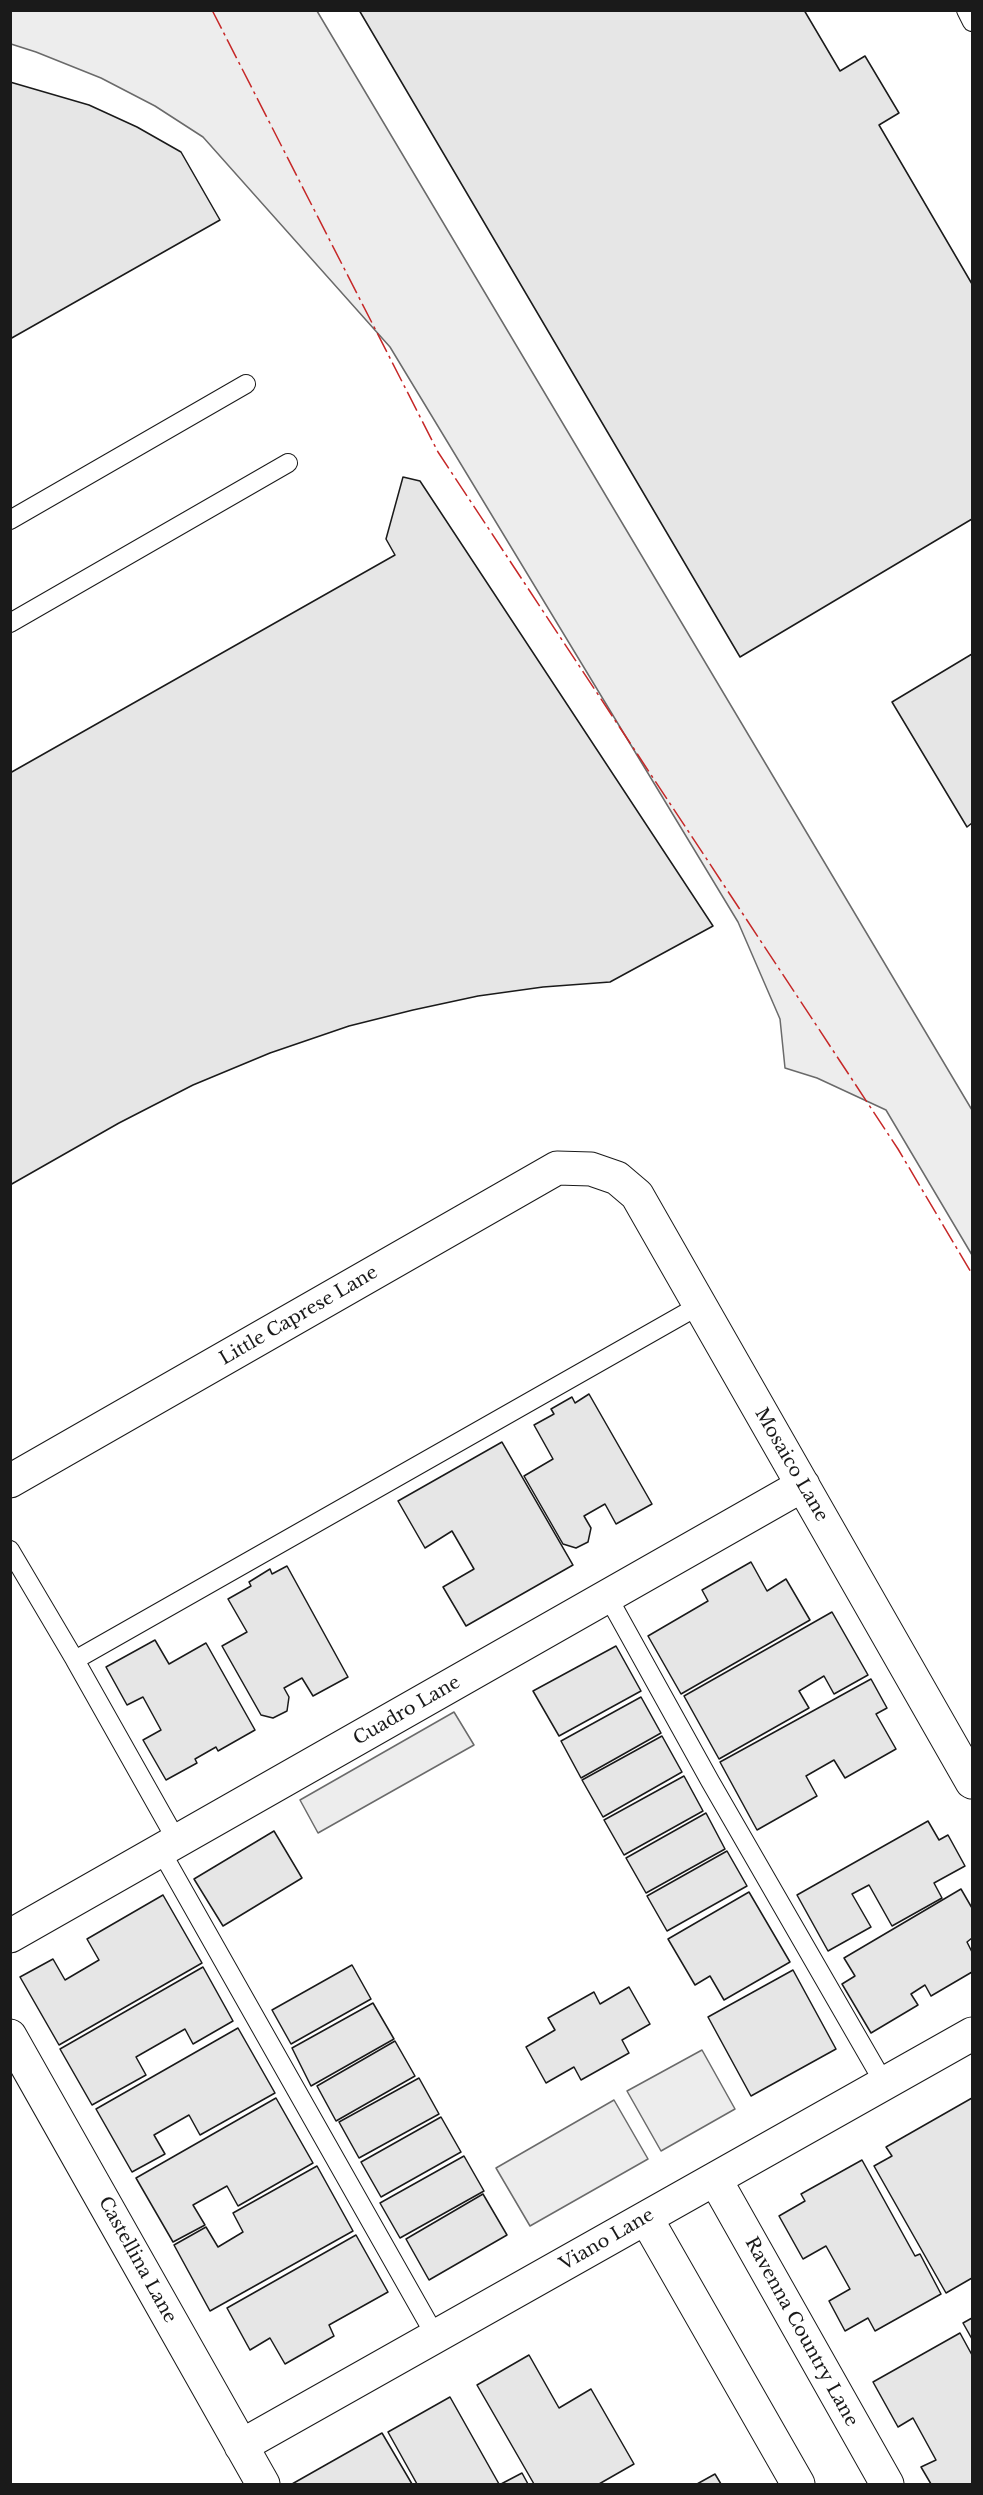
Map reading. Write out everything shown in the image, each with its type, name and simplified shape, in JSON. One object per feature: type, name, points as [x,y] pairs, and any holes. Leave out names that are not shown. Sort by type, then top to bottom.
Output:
[{"type":"street","name":"Little Caprese Lane","points":[[10,1481],[557,1168],[591,1169]]},
{"type":"street","name":"Mosaico Lane","points":[[591,1169],[617,1178],[637,1195],[972,1782]]},
{"type":"street","name":"Cuadro Lane","points":[[10,1936],[803,1485]]},
{"type":"street","name":"Viano Lane","points":[[241,2446],[972,2034]]},
{"type":"street","name":"Castellina Lane","points":[[10,2036],[263,2484]]},
{"type":"street","name":"Ravenna Country Lane","points":[[716,2178],[887,2484]]},
{"type":"street","points":[[646,2218],[798,2484]]},
{"type":"lane","points":[[966,10],[972,22]]},
{"type":"lane","points":[[10,520],[246,384]]},
{"type":"lane","points":[[10,623],[288,463]]},
{"type":"lane","points":[[75,1660],[700,1305]]},
{"type":"lane","points":[[10,1550],[75,1660],[169,1846],[436,2337]]},
{"type":"lane","points":[[608,1596],[710,1781],[884,2084]]},
{"type":"shaded area","points":[[10,11],[317,11],[972,1110],[972,1255],[886,1110],[817,1078],[785,1068],[780,1019],[738,922],[390,347],[203,137],[155,106],[101,78],[11,44]]},
{"type":"shaded area","points":[[454,1712],[474,1745],[318,1833],[300,1800]]},
{"type":"shaded area","points":[[702,2050],[735,2109],[661,2151],[627,2091]]},
{"type":"shaded area","points":[[614,2100],[648,2159],[530,2226],[496,2168]]},
{"type":"building","points":[[359,10],[804,10],[840,71],[865,56],[899,113],[879,125],[972,284],[972,519],[740,657]]},
{"type":"building","points":[[10,82],[89,105],[137,127],[181,152],[220,220],[10,339]]},
{"type":"building","points":[[403,477],[420,481],[713,926],[610,982],[543,987],[478,996],[349,1026],[270,1053],[193,1085],[119,1123],[10,1185],[10,773],[395,555],[386,539]]},
{"type":"building","points":[[972,654],[972,823],[967,827],[892,702]]},
{"type":"building","points":[[589,1394],[652,1504],[616,1524],[605,1504],[584,1516],[591,1528],[588,1542],[576,1548],[563,1544],[524,1476],[553,1459],[534,1425],[554,1414],[551,1409],[572,1397],[575,1403]]},
{"type":"building","points":[[502,1442],[573,1565],[466,1626],[443,1587],[474,1569],[452,1531],[425,1548],[398,1501]]},
{"type":"building","points":[[751,1562],[767,1591],[786,1579],[810,1620],[681,1694],[648,1636],[708,1601],[702,1590]]},
{"type":"building","points":[[287,1566],[348,1677],[313,1696],[302,1678],[284,1688],[289,1697],[287,1711],[273,1718],[261,1715],[222,1646],[247,1632],[228,1599],[251,1586],[249,1582],[270,1569],[272,1574]]},
{"type":"building","points":[[832,1612],[868,1675],[834,1694],[824,1676],[799,1691],[809,1708],[719,1759],[684,1696]]},
{"type":"building","points":[[155,1640],[169,1664],[206,1643],[255,1730],[218,1751],[216,1747],[195,1759],[197,1763],[166,1780],[143,1740],[161,1730],[143,1697],[127,1705],[106,1667]]},
{"type":"building","points":[[616,1646],[641,1691],[559,1736],[533,1691]]},
{"type":"building","points":[[871,1679],[887,1708],[876,1714],[896,1749],[845,1778],[834,1760],[806,1776],[817,1796],[757,1830],[720,1762]]},
{"type":"building","points":[[641,1697],[661,1733],[581,1778],[561,1741]]},
{"type":"building","points":[[662,1736],[682,1772],[603,1817],[582,1780]]},
{"type":"building","points":[[684,1776],[703,1811],[624,1855],[604,1820]]},
{"type":"building","points":[[706,1813],[725,1849],[646,1893],[626,1858]]},
{"type":"building","points":[[928,1821],[939,1840],[948,1835],[965,1866],[934,1883],[942,1898],[892,1926],[869,1885],[852,1894],[871,1927],[828,1951],[797,1895]]},
{"type":"building","points":[[274,1831],[302,1878],[223,1926],[194,1879]]},
{"type":"building","points":[[727,1851],[747,1886],[667,1931],[647,1896]]},
{"type":"building","points":[[961,1889],[972,1908],[972,1938],[967,1942],[972,1952],[972,1972],[931,1996],[925,1985],[911,1994],[918,2005],[871,2033],[842,1984],[855,1976],[844,1958]]},
{"type":"building","points":[[749,1892],[790,1962],[724,2000],[710,1976],[695,1985],[668,1939]]},
{"type":"building","points":[[163,1895],[202,1963],[59,2045],[20,1977],[53,1959],[65,1980],[99,1960],[87,1939]]},
{"type":"building","points":[[352,1965],[371,1999],[291,2044],[272,2010]]},
{"type":"building","points":[[203,1967],[233,2021],[193,2044],[185,2029],[136,2057],[146,2075],[92,2105],[60,2049]]},
{"type":"building","points":[[793,1970],[836,2049],[751,2096],[708,2017]]},
{"type":"building","points":[[629,1987],[650,2024],[622,2040],[629,2053],[581,2080],[574,2067],[546,2083],[526,2047],[555,2030],[548,2018],[594,1992],[600,2004]]},
{"type":"building","points":[[373,2003],[394,2039],[311,2086],[292,2048]]},
{"type":"building","points":[[238,2028],[275,2093],[200,2135],[189,2115],[154,2135],[165,2154],[132,2172],[96,2109]]},
{"type":"building","points":[[395,2041],[415,2076],[336,2121],[317,2086]]},
{"type":"building","points":[[419,2078],[439,2114],[359,2158],[339,2122]]},
{"type":"building","points":[[276,2098],[313,2163],[238,2206],[227,2186],[193,2205],[205,2225],[173,2242],[136,2178]]},
{"type":"building","points":[[972,2098],[972,2278],[946,2293],[874,2166],[892,2156],[886,2147]]},
{"type":"building","points":[[441,2117],[461,2152],[381,2197],[361,2162]]},
{"type":"building","points":[[464,2156],[484,2191],[400,2238],[380,2203]]},
{"type":"building","points":[[862,2160],[915,2256],[920,2254],[941,2294],[875,2331],[868,2318],[845,2331],[829,2301],[850,2289],[826,2246],[803,2259],[779,2216],[805,2201],[801,2194]]},
{"type":"building","points":[[317,2166],[353,2231],[210,2311],[174,2245],[206,2227],[218,2247],[243,2232],[233,2213]]},
{"type":"building","points":[[483,2194],[507,2235],[429,2280],[406,2239]]},
{"type":"building","points":[[356,2235],[388,2292],[329,2325],[334,2336],[285,2364],[270,2338],[250,2350],[227,2308]]},
{"type":"building","points":[[972,2318],[972,2339],[963,2323]]},
{"type":"building","points":[[960,2333],[972,2355],[972,2484],[931,2484],[921,2467],[936,2460],[913,2418],[898,2427],[873,2382]]},
{"type":"building","points":[[529,2355],[559,2408],[591,2389],[634,2464],[599,2484],[534,2484],[477,2385]]},
{"type":"building","points":[[450,2397],[499,2484],[417,2484],[388,2432]]},
{"type":"building","points":[[382,2433],[412,2484],[292,2484]]},
{"type":"building","points":[[522,2473],[528,2484],[501,2484]]},
{"type":"building","points":[[715,2474],[721,2484],[697,2484]]},
{"type":"power","points":[[212,10],[438,452],[898,1149],[972,1274]]}]
